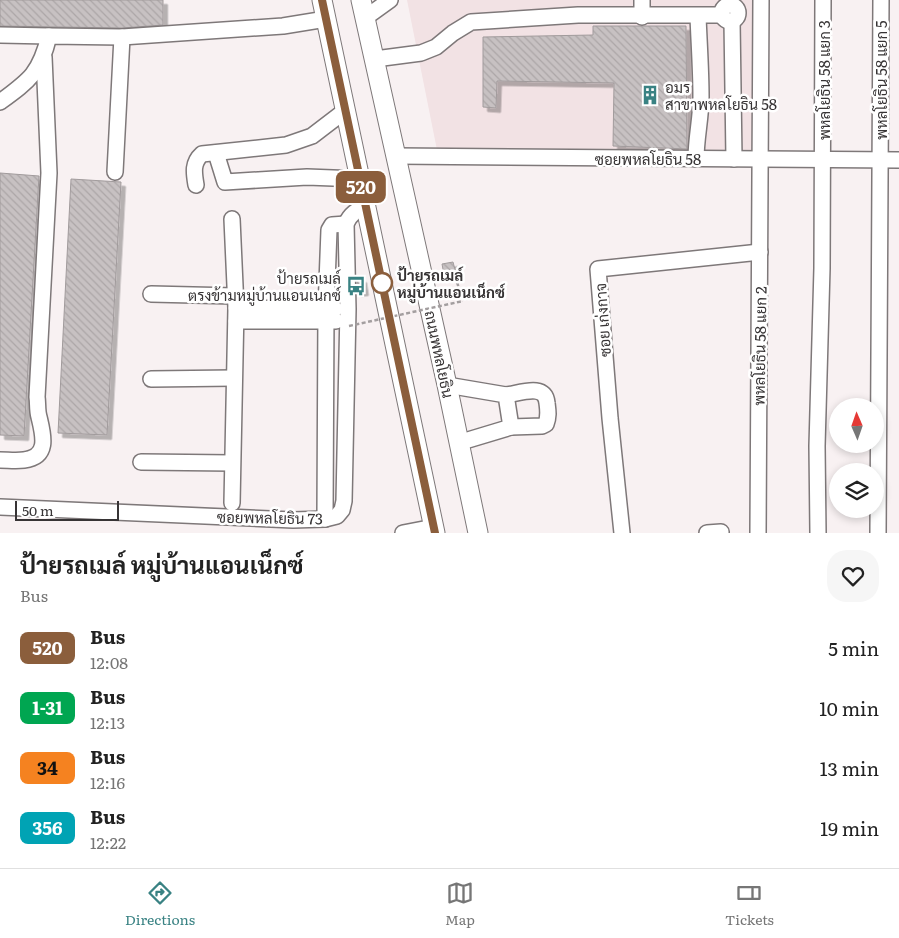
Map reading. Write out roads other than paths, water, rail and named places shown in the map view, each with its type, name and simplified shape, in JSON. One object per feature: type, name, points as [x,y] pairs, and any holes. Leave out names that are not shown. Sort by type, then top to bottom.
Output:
[{"type":"main road","points":[[322,0],[434,530]]},
{"type":"main road","name":"ถนนพหลโยธิน","points":[[363,9],[478,533]]},
{"type":"street","points":[[363,9],[390,0]]},
{"type":"street","points":[[642,0],[642,16]]},
{"type":"street","name":"พหลโยธิน 58 แยก 2","points":[[758,533],[761,0]]},
{"type":"street","name":"พหลโยธิน 58 แยก 3","points":[[818,533],[817,446],[822,268],[823,0]]},
{"type":"street","name":"พหลโยธิน 58 แยก 5","points":[[878,533],[881,0]]},
{"type":"street","points":[[375,59],[421,53],[436,46],[471,22],[578,15],[727,18],[734,159]]},
{"type":"street","points":[[696,159],[696,140],[699,130],[701,98],[698,16]]},
{"type":"street","points":[[0,35],[122,38],[283,26],[326,19]]},
{"type":"street","points":[[0,102],[35,73],[44,57],[49,36]]},
{"type":"street","points":[[115,172],[122,38]]},
{"type":"street","points":[[0,460],[26,460],[36,455],[43,448],[44,437],[38,415],[37,397],[50,173],[44,57]]},
{"type":"street","points":[[196,185],[194,169],[196,158],[202,154],[286,145],[312,136],[346,110]]},
{"type":"street","points":[[216,153],[225,182],[307,177],[360,180]]},
{"type":"street","name":"ซอยพหลโยธิน 58","points":[[396,156],[899,160]]},
{"type":"street","points":[[325,519],[326,315],[329,230],[332,226],[346,224],[348,217],[366,206]]},
{"type":"street","points":[[232,219],[236,308],[232,503]]},
{"type":"street","name":"ซอยพหลโยธิน 73","points":[[0,507],[292,520],[325,519],[337,516],[342,510],[344,501],[348,319],[346,224]]},
{"type":"street","name":"ซอย เก่งกาจ","points":[[622,533],[610,418],[598,269],[760,252]]},
{"type":"street","points":[[150,294],[236,308],[326,315],[348,319]]},
{"type":"street","points":[[151,379],[234,378]]},
{"type":"street","points":[[447,385],[506,395],[538,390],[546,397],[548,417],[546,424],[542,426],[511,427],[458,443]]},
{"type":"street","points":[[506,395],[511,427]]},
{"type":"street","points":[[141,462],[232,463]]},
{"type":"street","points":[[404,533],[434,530]]},
{"type":"place","name":"อมร สาขาพหลโยธิน 58","points":[[650,95]]},
{"type":"place","name":"ป้ายรถเมล์ หมู่บ้านแอนเน็กซ์","points":[[382,283]]},
{"type":"place","name":"ป้ายรถเมล์ ตรงข้ามหมู่บ้านแอนเนกซ์","points":[[356,286]]}]
